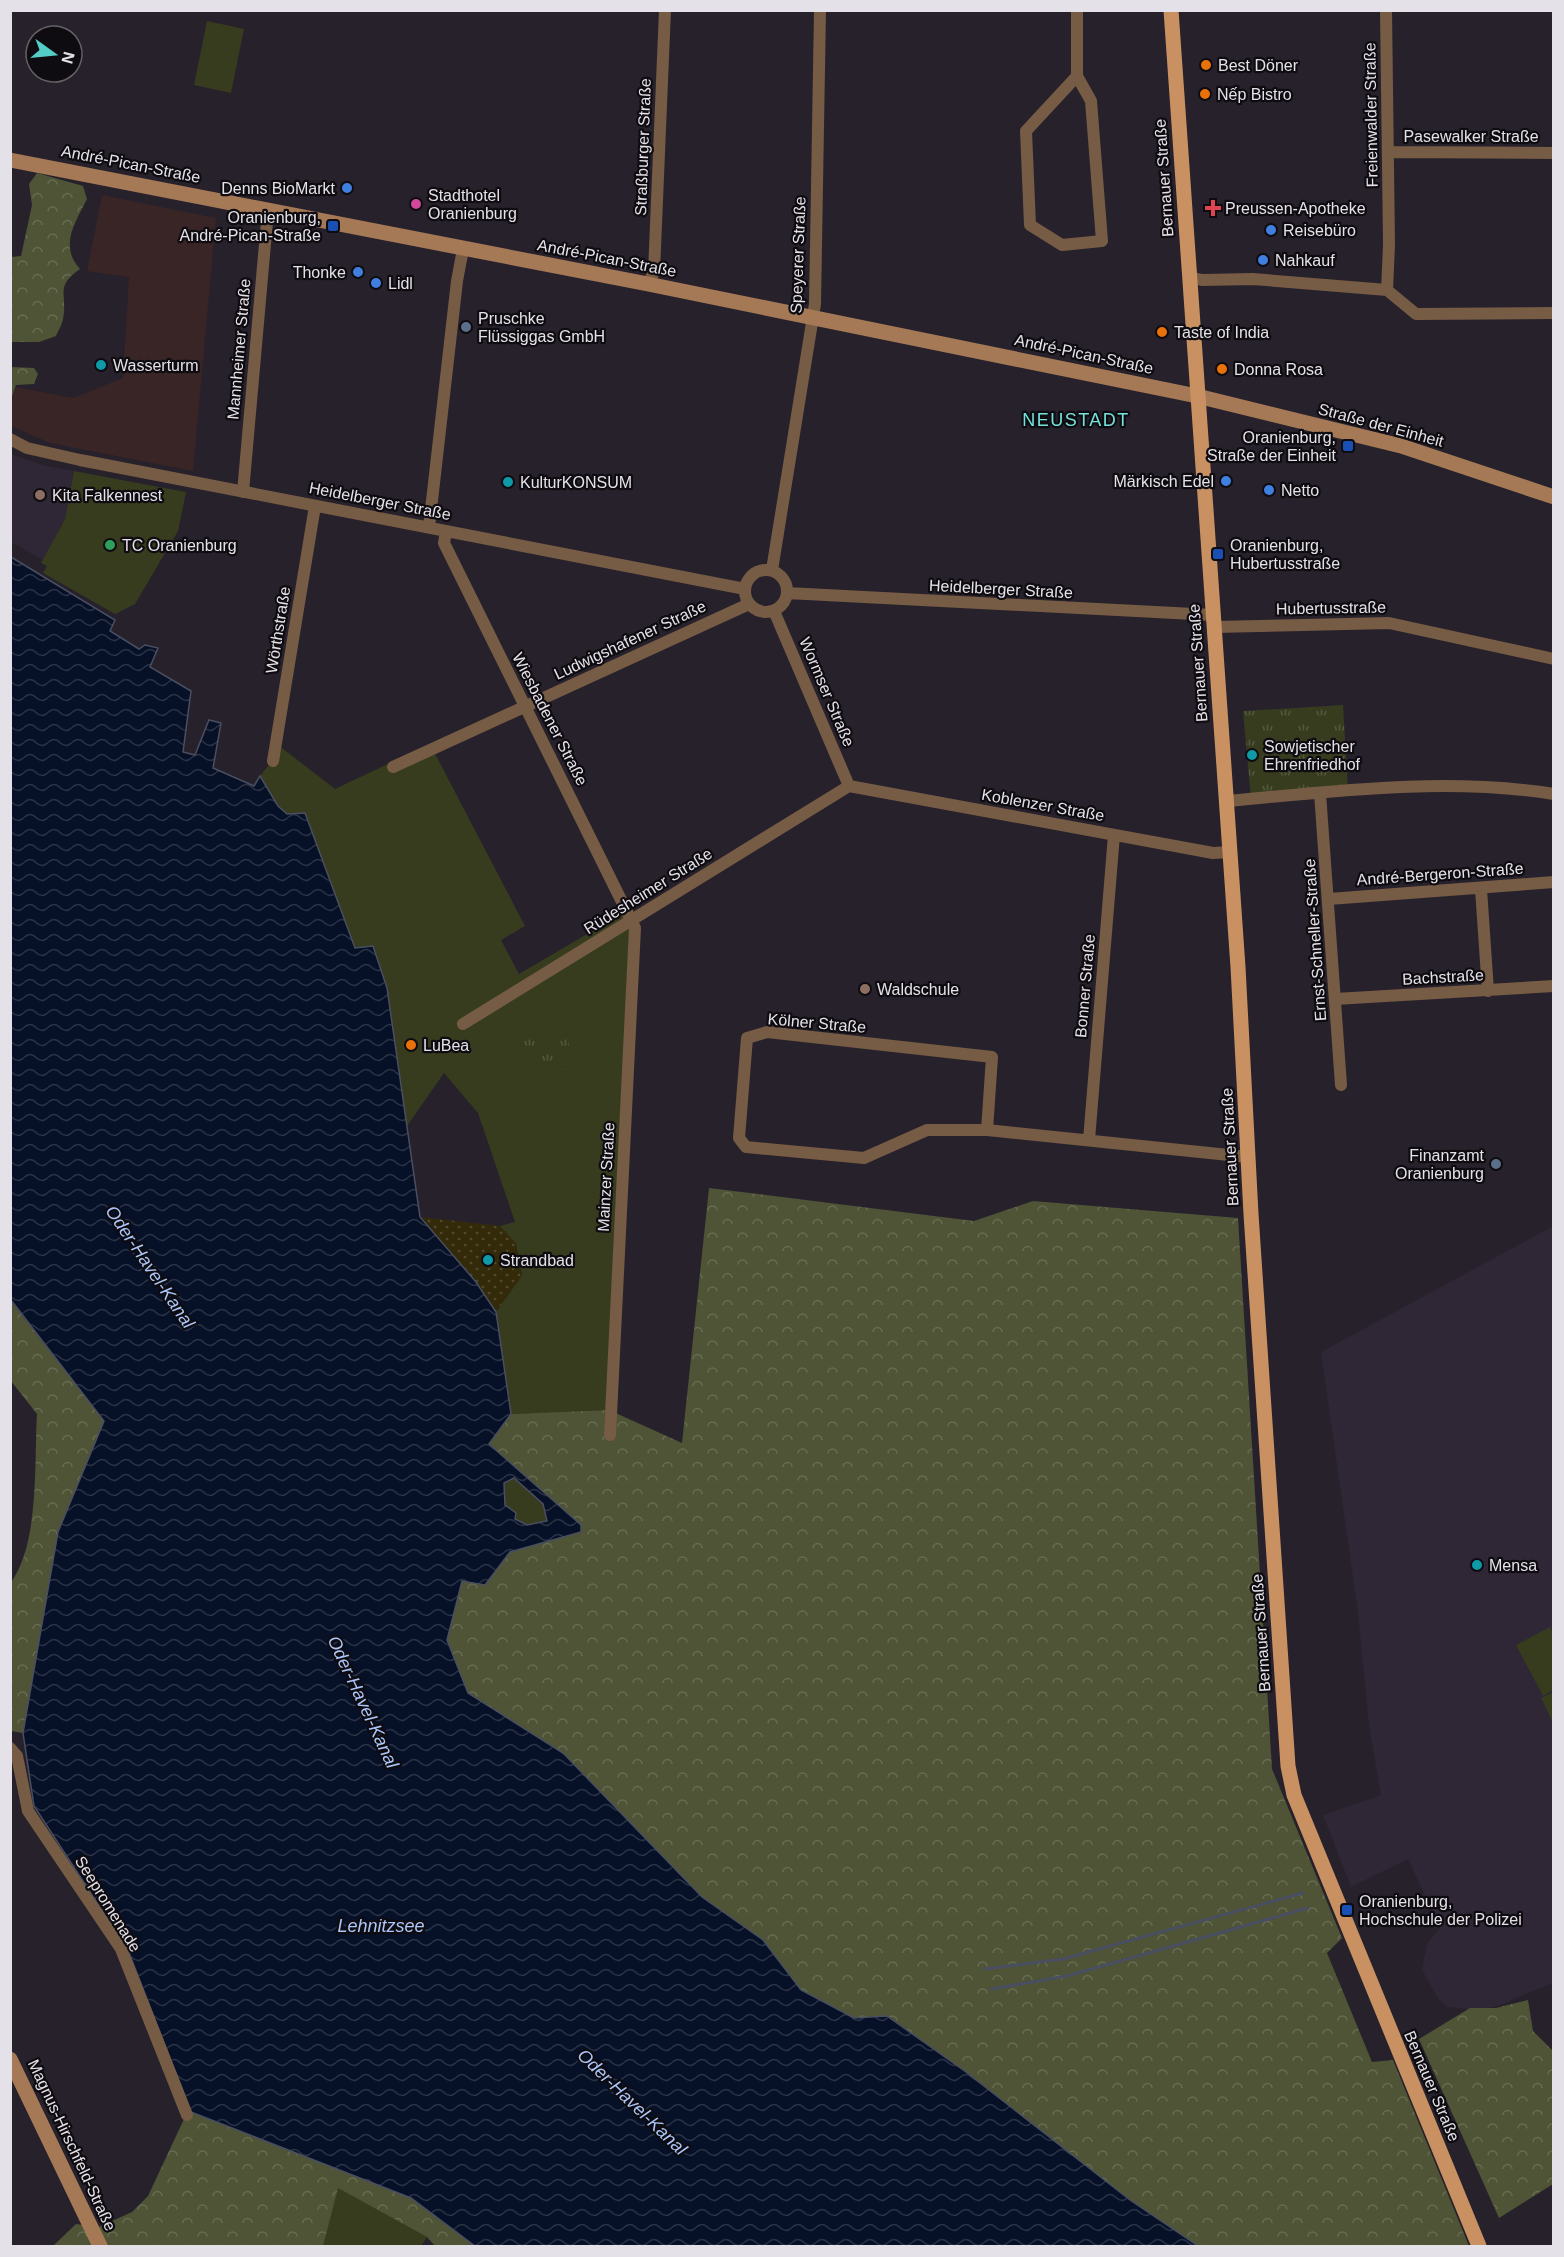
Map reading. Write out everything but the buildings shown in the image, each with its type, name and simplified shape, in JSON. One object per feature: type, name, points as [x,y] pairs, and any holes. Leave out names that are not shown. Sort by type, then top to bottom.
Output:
[{"type":"main road","name":"Bernauer Straße","points":[[1171,10],[1231,852],[1248,1157],[1287,1755],[1292,1785],[1351,1938],[1479,2247]]},
{"type":"street","name":"Straßburger Straße","points":[[648,284],[654,272],[665,10]]},
{"type":"street","name":"Speyerer Straße","points":[[772,570],[813,317],[820,10]]},
{"type":"street","points":[[1077,10],[1077,76],[1091,101],[1102,242],[1062,245],[1030,225],[1026,131],[1077,76]]},
{"type":"street","name":"Freienwalder Straße","points":[[1386,10],[1389,152],[1387,290]]},
{"type":"street","name":"Pasewalker Straße","points":[[1389,152],[1554,153]]},
{"type":"street","name":"André-Pican-Straße","points":[[10,160],[648,284],[1197,396]]},
{"type":"street","name":"Mannheimer Straße","points":[[243,492],[268,210]]},
{"type":"street","points":[[429,527],[457,281],[463,249]]},
{"type":"street","points":[[1189,277],[1202,280],[1253,279],[1387,290],[1416,314],[1554,313]]},
{"type":"street","name":"Straße der Einheit","points":[[1197,396],[1401,446],[1554,497]]},
{"type":"street","name":"Heidelberger Straße","points":[[10,439],[50,454],[745,589]]},
{"type":"street","name":"Wörthstraße","points":[[273,760],[315,506]]},
{"type":"street","name":"Wiesbadener Straße","points":[[446,531],[444,543],[633,920]]},
{"type":"street","points":[[772,570],[782,576],[787,593],[784,603],[774,611],[761,612],[749,604],[745,589],[750,576],[756,572],[772,570]]},
{"type":"street","name":"Heidelberger Straße","points":[[787,593],[1213,621]]},
{"type":"street","name":"Ludwigshafener Straße","points":[[393,767],[749,604]]},
{"type":"street","name":"Wormser Straße","points":[[774,611],[849,786]]},
{"type":"street","name":"Hubertusstraße","points":[[1213,621],[1389,623],[1554,659]]},
{"type":"street","points":[[1227,801],[1439,785],[1518,789],[1554,794]]},
{"type":"street","name":"Koblenzer Straße","points":[[849,786],[1213,853],[1231,852]]},
{"type":"street","name":"Rüdesheimer Straße","points":[[463,1024],[849,786]]},
{"type":"street","name":"Ernst-Schneller-Straße","points":[[1320,793],[1341,1085]]},
{"type":"street","name":"Bonner Straße","points":[[1089,1140],[1114,835]]},
{"type":"street","name":"André-Bergeron-Straße","points":[[1329,899],[1554,882]]},
{"type":"street","points":[[1481,889],[1488,991]]},
{"type":"street","name":"Mainzer Straße","points":[[610,1435],[635,928],[633,920]]},
{"type":"street","name":"Bachstraße","points":[[1335,999],[1554,986]]},
{"type":"street","name":"Kölner Straße","points":[[987,1130],[992,1057],[767,1032],[747,1038],[739,1138],[746,1147],[864,1158],[927,1130],[987,1130],[1248,1157]]},
{"type":"street","name":"Seepromenade","points":[[12,1748],[17,1756],[28,1810],[121,1949],[187,2115]]},
{"type":"street","name":"Magnus-Hirschfeld-Straße","points":[[10,2059],[100,2247]]},
{"type":"shaded area","points":[[102,195],[216,218],[193,471],[50,443],[11,426],[10,386],[73,398],[123,378],[129,277],[87,271]]},
{"type":"shaded area","name":"Kita Falkennest","points":[[11,454],[42,465],[74,471],[65,519],[43,560],[11,542]]},
{"type":"shaded area","points":[[1553,1226],[1553,1983],[1495,2007],[1473,2010],[1448,2007],[1439,2000],[1422,1970],[1427,1943],[1440,1928],[1408,1859],[1351,1887],[1323,1815],[1381,1795],[1369,1726],[1358,1613],[1321,1352]]},
{"type":"green space","points":[[207,21],[244,29],[231,93],[194,85]]},
{"type":"green space","points":[[37,173],[83,186],[87,199],[74,226],[70,243],[74,260],[80,269],[72,275],[65,286],[63,319],[56,336],[39,342],[11,342],[11,257],[21,256],[32,205],[29,184]]},
{"type":"green space","points":[[11,367],[34,368],[38,374],[34,384],[16,385],[11,399]]},
{"type":"green space","name":"TC Oranienburg","points":[[74,471],[186,492],[178,531],[135,604],[115,614],[43,573],[47,566],[41,563],[65,519]]},
{"type":"green space","points":[[1343,705],[1348,791],[1251,799],[1243,711]]},
{"type":"green space","points":[[430,744],[525,926],[501,940],[519,974],[630,909],[609,1410],[511,1414],[496,1312],[522,1275],[516,1244],[500,1226],[515,1222],[478,1113],[444,1073],[407,1126],[387,988],[373,947],[355,949],[305,813],[287,814],[278,806],[260,776],[282,748],[335,789]]},
{"type":"green space","points":[[519,1033],[565,1035],[569,1044],[569,1070],[519,1069]]},
{"type":"green space","points":[[709,1188],[974,1221],[1033,1201],[1238,1218],[1272,1769],[1342,1938],[1327,1953],[1372,2062],[1393,2060],[1469,2246],[1198,2246],[1130,2200],[966,2072],[888,2016],[854,2018],[801,1990],[763,1940],[702,1897],[563,1753],[468,1693],[447,1640],[462,1580],[485,1585],[510,1552],[581,1532],[581,1525],[489,1444],[511,1414],[609,1410],[682,1443]]},
{"type":"green space","points":[[10,1300],[104,1421],[58,1532],[23,1733],[11,1731],[10,1584],[20,1567],[31,1525],[37,1414],[11,1381]]},
{"type":"green space","points":[[514,1478],[543,1504],[547,1521],[527,1525],[515,1519],[516,1513],[505,1505],[504,1483]]},
{"type":"green space","points":[[1550,1627],[1553,1634],[1553,1690],[1543,1696],[1516,1645]]},
{"type":"green space","points":[[1553,1692],[1553,1723],[1541,1698]]},
{"type":"green space","points":[[1528,2000],[1533,2031],[1553,2051],[1553,2184],[1499,2218],[1419,2039],[1470,2008],[1496,2008]]},
{"type":"green space","points":[[191,2112],[411,2198],[475,2246],[435,2246],[427,2237],[338,2188],[323,2246],[53,2246],[76,2224],[99,2227],[132,2212],[148,2196],[184,2119]]},
{"type":"green space","points":[[337,2187],[427,2237],[421,2246],[323,2246]]},
{"type":"sand","name":"Strandbad","points":[[420,1217],[500,1226],[516,1244],[522,1275],[496,1312],[476,1282]]},
{"type":"water","name":"Lehnitzsee","points":[[11,557],[115,620],[110,631],[139,649],[145,645],[158,648],[150,667],[191,691],[183,752],[195,755],[209,720],[221,723],[213,768],[254,786],[260,776],[278,806],[287,814],[305,813],[355,948],[373,946],[387,988],[420,1217],[476,1282],[496,1312],[511,1414],[489,1444],[581,1525],[581,1532],[510,1552],[485,1585],[462,1581],[447,1640],[468,1693],[563,1753],[702,1897],[763,1940],[801,1990],[854,2018],[887,2016],[966,2072],[1130,2200],[1198,2246],[475,2246],[411,2198],[191,2112],[128,1950],[34,1806],[23,1733],[58,1532],[104,1421],[11,1300]],"holes":[[[514,1478],[543,1504],[547,1521],[527,1525],[515,1519],[516,1513],[505,1505],[504,1483]]]},
{"type":"waterway","points":[[985,1969],[1063,1959],[1303,1893]]},
{"type":"waterway","points":[[991,1989],[1067,1976],[1308,1908]]},
{"type":"place","name":"Best Döner","points":[[1206,65]]},
{"type":"place","name":"Nếp Bistro","points":[[1205,94]]},
{"type":"place","name":"Denns BioMarkt","points":[[347,188]]},
{"type":"place","name":"Stadthotel Oranienburg","points":[[416,204]]},
{"type":"place","name":"Preussen-Apotheke","points":[[1213,208]]},
{"type":"place","name":"Oranienburg, André-Pican-Straße","points":[[333,226]]},
{"type":"place","name":"Reisebüro","points":[[1271,230]]},
{"type":"place","name":"Nahkauf","points":[[1263,260]]},
{"type":"place","name":"Thonke","points":[[358,272]]},
{"type":"place","name":"Lidl","points":[[376,283]]},
{"type":"place","name":"Pruschke Flüssiggas GmbH","points":[[466,327]]},
{"type":"place","name":"Taste of India","points":[[1162,332]]},
{"type":"place","name":"Wasserturm","points":[[101,365]]},
{"type":"place","name":"Donna Rosa","points":[[1222,369]]},
{"type":"place","name":"Oranienburg, Straße der Einheit","points":[[1348,446]]},
{"type":"place","name":"Märkisch Edel","points":[[1226,481]]},
{"type":"place","name":"KulturKONSUM","points":[[508,482]]},
{"type":"place","name":"Netto","points":[[1269,490]]},
{"type":"place","name":"Kita Falkennest","points":[[40,495]]},
{"type":"place","name":"TC Oranienburg","points":[[110,545]]},
{"type":"place","name":"Oranienburg, Hubertusstraße","points":[[1218,554]]},
{"type":"place","name":"Sowjetischer Ehrenfriedhof","points":[[1252,755]]},
{"type":"place","name":"Waldschule","points":[[865,989]]},
{"type":"place","name":"LuBea","points":[[411,1045]]},
{"type":"place","name":"Finanzamt Oranienburg","points":[[1496,1164]]},
{"type":"place","name":"Strandbad","points":[[488,1260]]},
{"type":"place","name":"Mensa","points":[[1477,1565]]},
{"type":"place","name":"Oranienburg, Hochschule der Polizei","points":[[1347,1910]]},
{"type":"district","name":"NEUSTADT","points":[[1076,420]]},
{"type":"water label","name":"Oder-Havel-Kanal","points":[[150,1267]]},
{"type":"water label","name":"Oder-Havel-Kanal","points":[[363,1702]]},
{"type":"water label","name":"Oder-Havel-Kanal","points":[[632,2102]]}]
